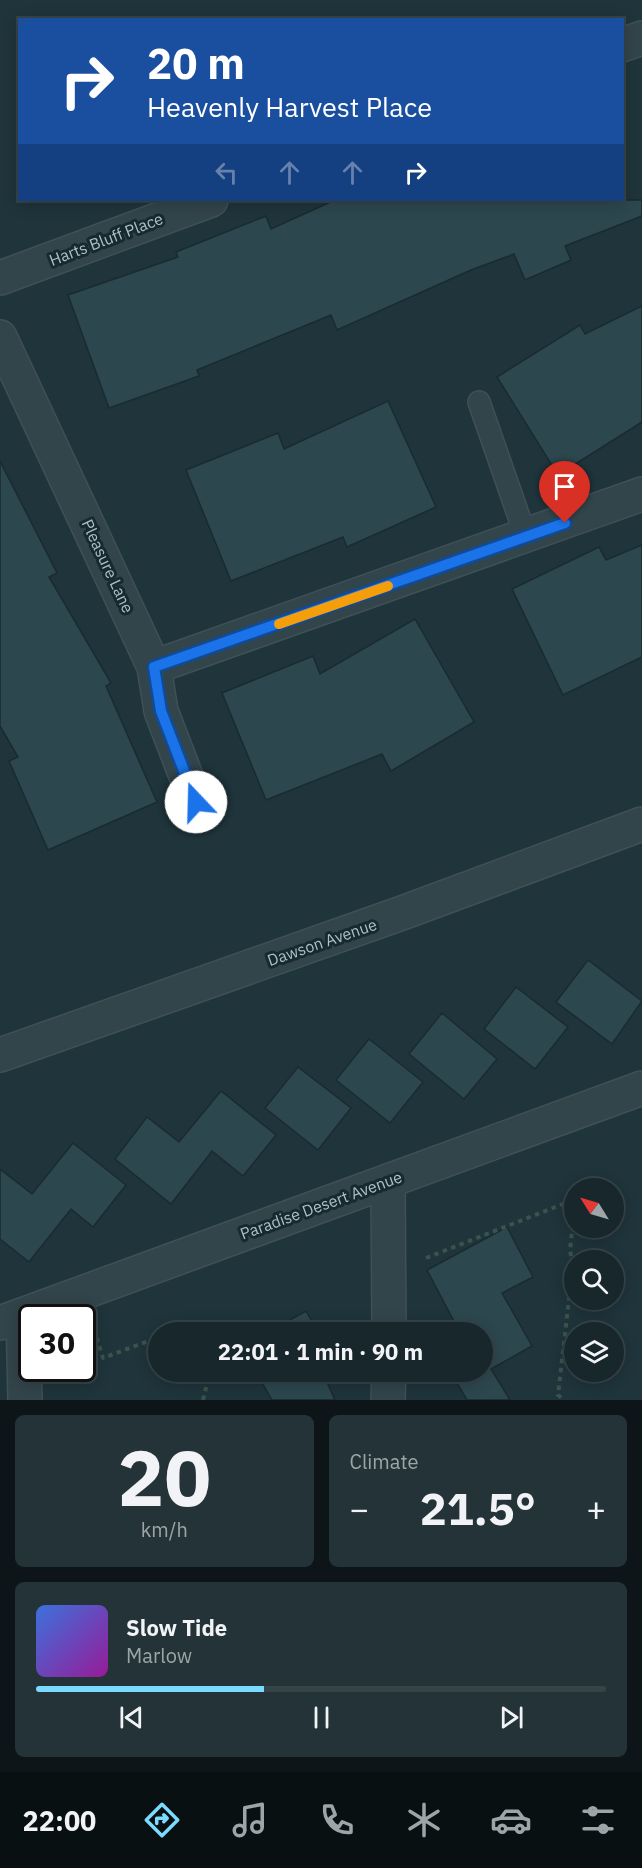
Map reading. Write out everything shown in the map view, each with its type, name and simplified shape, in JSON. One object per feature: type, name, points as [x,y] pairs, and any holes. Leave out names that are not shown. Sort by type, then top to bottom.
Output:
[{"type":"street","points":[[624,44],[642,38]]},
{"type":"street","name":"Harts Bluff Place","points":[[0,278],[208,201]]},
{"type":"street","name":"Pleasure Lane","points":[[0,337],[154,667],[161,711],[196,802]]},
{"type":"street","points":[[154,667],[642,494]]},
{"type":"street","name":"Dawson Avenue","points":[[0,1055],[402,913],[642,824]]},
{"type":"street","name":"Paradise Desert Avenue","points":[[12,1319],[642,1088]]},
{"type":"street","points":[[388,1181],[389,1322]]},
{"type":"street","points":[[12,1319],[25,1400]]},
{"type":"street","points":[[388,1382],[388,1400]]},
{"type":"lane","points":[[479,402],[526,537]]},
{"type":"path","points":[[419,1261],[563,1204],[573,1220],[570,1251],[573,1264],[558,1395],[564,1400]]},
{"type":"path","points":[[96,1335],[103,1358],[148,1341]]},
{"type":"path","points":[[203,1400],[208,1382]]},
{"type":"building","points":[[642,200],[642,216],[565,246],[571,260],[525,280],[514,254],[471,270],[337,330],[331,315],[197,370],[199,376],[109,408],[68,295],[178,257],[176,252],[266,216],[271,229],[333,201]]},
{"type":"building","points":[[642,306],[642,422],[558,475],[497,377],[580,325],[585,334]]},
{"type":"building","points":[[388,401],[436,507],[347,547],[343,537],[231,581],[186,470],[278,433],[284,449]]},
{"type":"building","points":[[0,461],[57,573],[49,577],[111,683],[106,686],[157,802],[48,850],[9,761],[18,757],[0,726]]},
{"type":"building","points":[[642,545],[642,657],[563,695],[512,589],[599,547],[606,560]]},
{"type":"building","points":[[415,619],[474,722],[391,771],[382,754],[266,800],[222,693],[313,656],[320,674]]},
{"type":"building","points":[[588,960],[642,1001],[612,1044],[556,1002]]},
{"type":"building","points":[[516,987],[568,1027],[535,1069],[484,1029]]},
{"type":"building","points":[[442,1013],[497,1059],[464,1099],[409,1054]]},
{"type":"building","points":[[369,1039],[423,1082],[390,1123],[336,1080]]},
{"type":"building","points":[[298,1067],[351,1108],[318,1150],[265,1108]]},
{"type":"building","points":[[221,1091],[276,1135],[243,1176],[212,1151],[171,1204],[115,1159],[147,1117],[179,1142]]},
{"type":"building","points":[[73,1143],[126,1185],[93,1227],[71,1209],[29,1262],[0,1239],[0,1169],[32,1194]]},
{"type":"building","points":[[507,1227],[533,1277],[502,1293],[532,1346],[493,1368],[493,1322],[454,1322],[427,1270]]},
{"type":"building","points":[[306,1311],[312,1322],[286,1322]]},
{"type":"building","points":[[493,1372],[510,1400],[467,1400],[456,1382],[493,1382]]},
{"type":"building","points":[[261,1382],[327,1382],[335,1400],[272,1400]]},
{"type":"slow traffic","points":[[279,624],[388,586]]},
{"type":"route","points":[[196,802],[161,711],[154,667],[565,523]]}]
